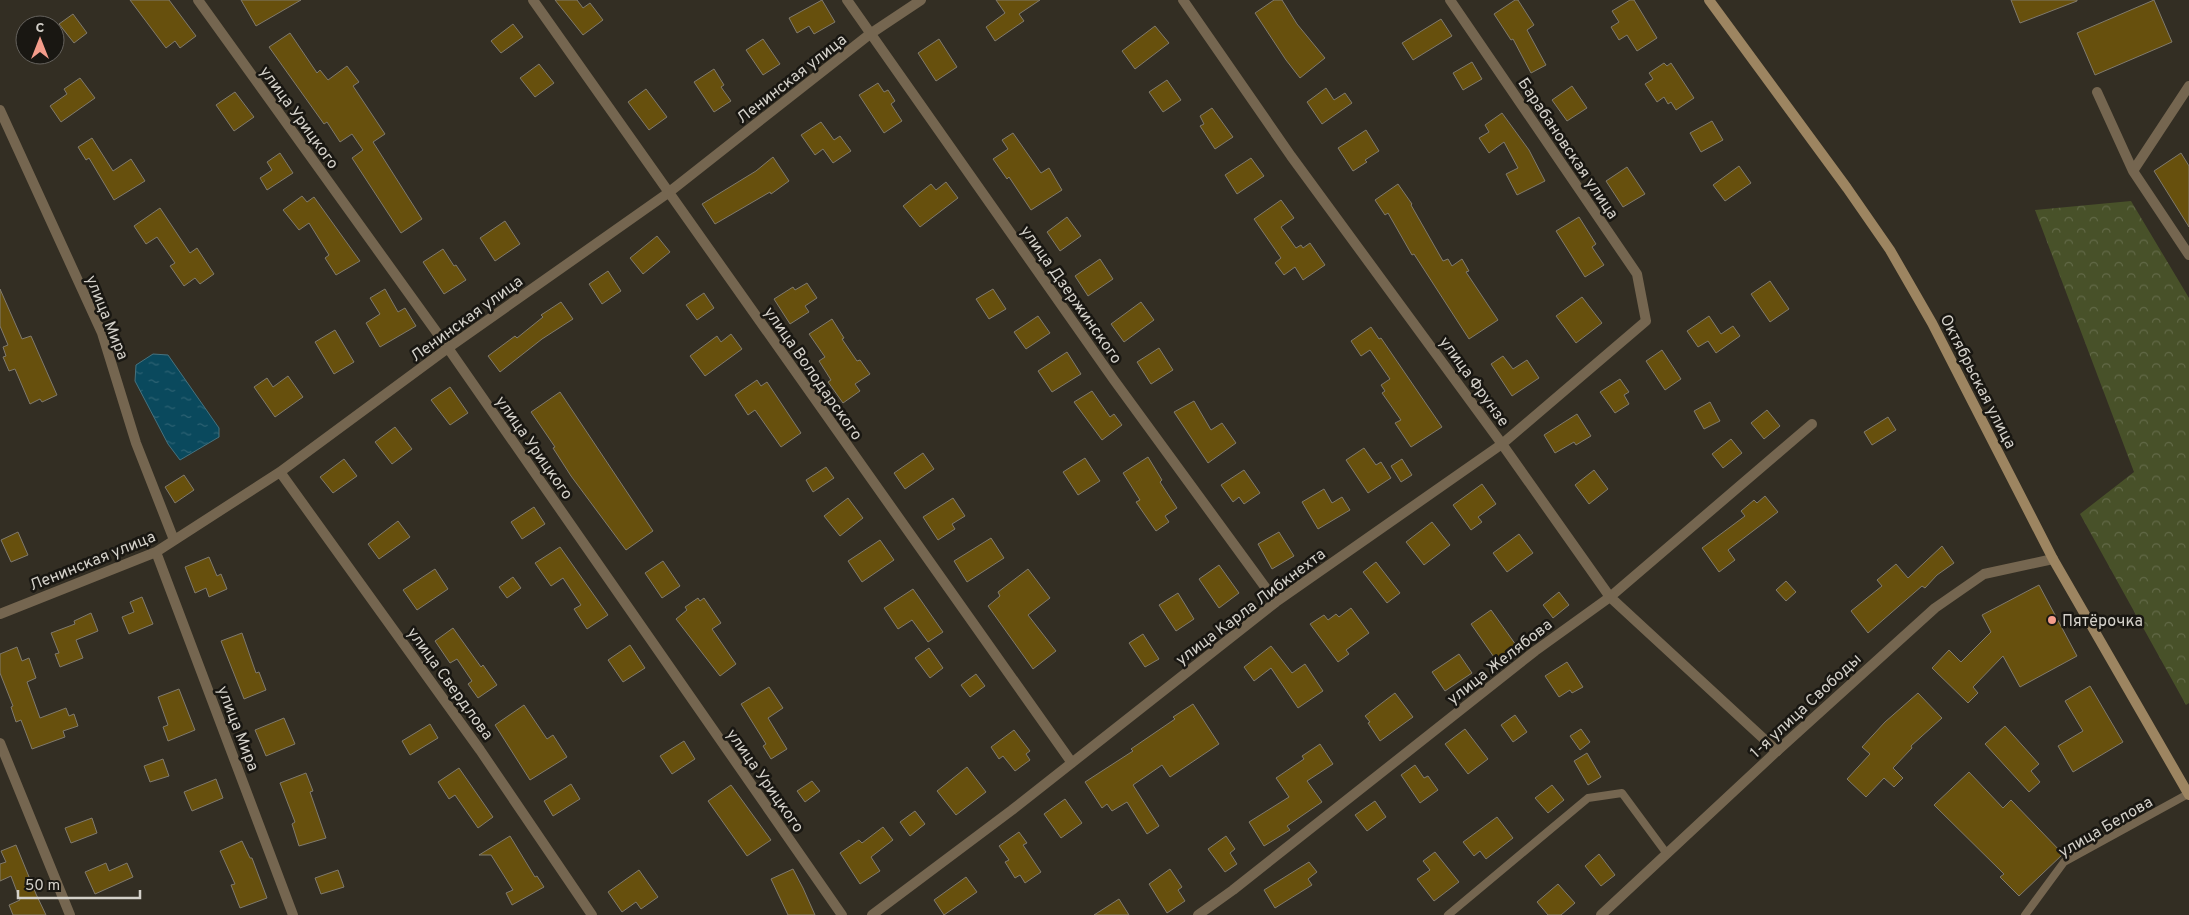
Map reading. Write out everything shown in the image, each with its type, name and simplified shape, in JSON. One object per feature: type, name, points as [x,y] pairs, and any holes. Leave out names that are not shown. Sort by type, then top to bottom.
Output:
[{"type":"main road","name":"Октябрьская улица","points":[[1709,0],[1847,188],[1890,250],[1932,323],[2053,559],[2189,795]]},
{"type":"street","name":"улица Урицкого","points":[[198,0],[448,348],[842,915]]},
{"type":"street","name":"улица Володарского","points":[[532,0],[1072,763]]},
{"type":"street","name":"улица Дзержинского","points":[[847,0],[1114,380],[1276,602]]},
{"type":"street","name":"Ленинская улица","points":[[0,614],[156,552],[280,472],[448,348],[668,193],[870,34],[921,0]]},
{"type":"street","name":"улица Фрунзе","points":[[1183,0],[1291,156],[1502,444],[1610,597],[1777,751]]},
{"type":"street","name":"Барабановская улица","points":[[1450,0],[1637,274],[1646,321]]},
{"type":"street","points":[[2133,171],[2189,86]]},
{"type":"street","points":[[2096,92],[2133,171],[2189,255]]},
{"type":"street","name":"улица Мира","points":[[0,110],[102,333],[136,443],[174,540]]},
{"type":"street","name":"улица Карла Либкнехта","points":[[872,915],[1072,763],[1276,602],[1502,444],[1646,321]]},
{"type":"street","name":"улица Желябова","points":[[1198,915],[1233,890],[1535,651],[1610,597],[1812,424]]},
{"type":"street","name":"улица Свердлова","points":[[280,472],[475,742],[592,915]]},
{"type":"street","name":"улица Мира","points":[[156,552],[293,915]]},
{"type":"street","name":"1-я улица Свободы","points":[[1601,915],[1777,751],[1935,608],[1984,574],[2053,559]]},
{"type":"street","points":[[0,743],[70,915]]},
{"type":"lane","points":[[1448,915],[1588,798],[1622,793],[1667,854]]},
{"type":"lane","name":"улица Белова","points":[[2025,915],[2064,862],[2189,795]]},
{"type":"green space","points":[[2131,201],[2189,298],[2189,703],[2186,705],[2080,514],[2134,472],[2035,210]]},
{"type":"water","points":[[153,354],[168,355],[219,428],[219,437],[180,460],[168,444],[135,381],[136,365]]},
{"type":"building","points":[[130,0],[169,0],[196,36],[180,48],[175,41],[166,48]]},
{"type":"building","points":[[241,0],[301,0],[256,26]]},
{"type":"building","points":[[555,0],[577,0],[583,8],[590,3],[603,20],[583,35]]},
{"type":"building","points":[[822,0],[835,22],[814,34],[809,26],[797,33],[789,18]]},
{"type":"building","points":[[996,0],[1040,0],[1019,14],[1024,21],[995,41],[986,27],[1005,13]]},
{"type":"building","points":[[1274,0],[1282,0],[1297,24],[1325,58],[1300,78],[1255,13]]},
{"type":"building","points":[[1515,0],[1518,0],[1534,25],[1527,30],[1546,65],[1531,73],[1513,39],[1511,40],[1494,14]]},
{"type":"building","points":[[1630,0],[1634,0],[1657,38],[1637,51],[1627,35],[1619,40],[1611,27],[1619,22],[1612,11]]},
{"type":"building","points":[[2011,0],[2077,0],[2077,1],[2020,23]]},
{"type":"building","points":[[2154,0],[2172,42],[2095,75],[2077,33]]},
{"type":"building","points":[[73,14],[87,33],[74,43],[65,32],[65,20]]},
{"type":"building","points":[[1441,19],[1452,36],[1413,60],[1402,43]]},
{"type":"building","points":[[513,24],[523,37],[501,53],[491,41]]},
{"type":"building","points":[[1155,26],[1169,43],[1135,69],[1122,51]]},
{"type":"building","points":[[290,33],[317,73],[320,70],[328,80],[347,66],[359,82],[353,86],[385,134],[373,142],[422,219],[401,233],[352,158],[363,150],[352,134],[340,142],[327,122],[324,124],[269,47]]},
{"type":"building","points":[[763,39],[780,64],[763,75],[746,50]]},
{"type":"building","points":[[939,39],[957,67],[936,81],[918,53]]},
{"type":"building","points":[[1472,62],[1482,79],[1463,90],[1453,73]]},
{"type":"building","points":[[1664,63],[1667,66],[1671,63],[1694,98],[1676,110],[1671,102],[1668,104],[1664,97],[1657,102],[1645,84],[1653,79],[1649,73]]},
{"type":"building","points":[[539,64],[554,83],[535,97],[520,78]]},
{"type":"building","points":[[714,69],[724,85],[721,87],[731,101],[714,112],[694,82]]},
{"type":"building","points":[[80,78],[95,98],[61,122],[50,106],[67,94],[64,89]]},
{"type":"building","points":[[1167,80],[1181,100],[1163,112],[1149,92]]},
{"type":"building","points":[[878,83],[884,92],[888,90],[895,101],[891,104],[902,121],[884,133],[859,95]]},
{"type":"building","points":[[1572,86],[1587,108],[1567,121],[1552,100]]},
{"type":"building","points":[[1326,88],[1334,100],[1345,93],[1352,103],[1322,124],[1307,102]]},
{"type":"building","points":[[646,89],[667,117],[649,130],[628,102]]},
{"type":"building","points":[[235,92],[254,117],[234,131],[216,105]]},
{"type":"building","points":[[1212,108],[1233,137],[1215,149],[1200,126],[1204,124],[1200,116]]},
{"type":"building","points":[[1502,113],[1529,150],[1545,181],[1517,195],[1506,174],[1518,168],[1504,142],[1489,153],[1479,138],[1489,132],[1485,125]]},
{"type":"building","points":[[1712,121],[1723,140],[1701,152],[1690,133]]},
{"type":"building","points":[[821,122],[834,140],[840,136],[851,151],[833,163],[823,149],[815,155],[801,135]]},
{"type":"building","points":[[1366,130],[1379,151],[1353,171],[1338,148]]},
{"type":"building","points":[[1013,133],[1041,173],[1049,168],[1062,190],[1031,210],[1009,177],[1007,179],[993,159],[1008,149],[1002,140]]},
{"type":"building","points":[[92,138],[113,171],[131,159],[145,181],[114,200],[89,158],[86,160],[78,147]]},
{"type":"building","points":[[280,153],[293,173],[267,190],[260,178],[272,170],[267,162]]},
{"type":"building","points":[[2181,153],[2189,166],[2189,227],[2154,171]]},
{"type":"building","points":[[773,157],[789,181],[771,194],[770,192],[715,224],[702,204],[756,171]]},
{"type":"building","points":[[1251,158],[1264,176],[1237,194],[1225,175]]},
{"type":"building","points":[[1739,166],[1751,183],[1725,201],[1713,185]]},
{"type":"building","points":[[1627,167],[1645,194],[1623,207],[1606,181]]},
{"type":"building","points":[[946,182],[958,198],[920,227],[903,206],[931,184],[936,190]]},
{"type":"building","points":[[1398,184],[1412,204],[1443,261],[1448,259],[1452,266],[1462,259],[1469,271],[1466,272],[1498,320],[1469,339],[1414,254],[1412,255],[1388,213],[1385,215],[1375,200]]},
{"type":"building","points":[[302,196],[307,202],[314,197],[360,261],[336,275],[325,258],[329,255],[309,223],[299,230],[283,210]]},
{"type":"building","points":[[1281,200],[1294,218],[1281,227],[1296,248],[1301,245],[1303,248],[1310,243],[1325,265],[1303,280],[1295,267],[1284,275],[1275,263],[1281,258],[1254,219]]},
{"type":"building","points":[[160,208],[190,253],[197,248],[214,274],[200,284],[195,278],[184,286],[170,266],[175,263],[157,237],[146,244],[134,226]]},
{"type":"building","points":[[1067,217],[1081,236],[1060,251],[1047,232]]},
{"type":"building","points":[[1579,217],[1596,244],[1592,247],[1604,265],[1585,277],[1556,231]]},
{"type":"building","points":[[505,221],[520,244],[495,261],[480,238]]},
{"type":"building","points":[[657,236],[670,252],[643,274],[630,258]]},
{"type":"building","points":[[443,249],[466,280],[444,294],[423,262]]},
{"type":"building","points":[[1100,259],[1113,279],[1088,296],[1075,276]]},
{"type":"building","points":[[608,271],[621,291],[602,304],[589,284]]},
{"type":"building","points":[[1770,281],[1789,309],[1770,322],[1751,294]]},
{"type":"building","points":[[807,283],[817,298],[805,306],[809,312],[790,324],[774,299],[793,287],[795,290]]},
{"type":"building","points":[[0,289],[22,339],[31,336],[57,395],[42,402],[40,399],[30,404],[15,369],[9,371],[3,357],[6,356],[3,347],[8,345],[0,326]]},
{"type":"building","points":[[385,289],[398,312],[405,308],[416,326],[380,347],[366,323],[380,314],[370,298]]},
{"type":"building","points":[[993,289],[1006,309],[989,319],[976,299]]},
{"type":"building","points":[[704,293],[714,308],[697,320],[686,305]]},
{"type":"building","points":[[1582,297],[1602,323],[1576,343],[1556,316]]},
{"type":"building","points":[[561,302],[573,319],[542,339],[500,372],[488,356],[515,336],[517,338],[543,317],[541,315]]},
{"type":"building","points":[[1141,302],[1154,320],[1124,342],[1111,324]]},
{"type":"building","points":[[1038,316],[1050,333],[1026,349],[1014,332]]},
{"type":"building","points":[[1709,316],[1721,334],[1733,326],[1740,336],[1716,353],[1708,341],[1698,347],[1687,331]]},
{"type":"building","points":[[832,319],[844,338],[842,339],[857,361],[860,360],[870,374],[855,384],[860,391],[843,403],[828,382],[831,380],[819,361],[825,357],[809,334]]},
{"type":"building","points":[[1371,327],[1379,339],[1381,338],[1442,427],[1411,447],[1395,423],[1401,420],[1382,393],[1385,391],[1381,385],[1390,379],[1370,350],[1361,356],[1351,341]]},
{"type":"building","points":[[335,330],[354,362],[334,374],[315,342]]},
{"type":"building","points":[[731,334],[742,349],[705,376],[690,356],[717,336],[721,342]]},
{"type":"building","points":[[1159,348],[1173,370],[1151,384],[1137,362]]},
{"type":"building","points":[[1662,350],[1681,379],[1665,390],[1646,361]]},
{"type":"building","points":[[1067,352],[1081,374],[1052,392],[1038,371]]},
{"type":"building","points":[[1503,356],[1513,369],[1527,360],[1539,378],[1512,396],[1491,364]]},
{"type":"building","points":[[288,376],[303,397],[275,417],[254,387],[267,378],[273,387]]},
{"type":"building","points":[[1620,379],[1629,392],[1624,395],[1629,404],[1615,413],[1600,392]]},
{"type":"building","points":[[757,380],[761,386],[767,382],[801,433],[781,447],[755,410],[748,415],[735,395]]},
{"type":"building","points":[[450,387],[468,413],[450,425],[431,400]]},
{"type":"building","points":[[1092,391],[1110,417],[1114,414],[1122,425],[1102,440],[1074,402]]},
{"type":"building","points":[[560,392],[653,531],[626,550],[571,476],[553,448],[555,447],[531,412]]},
{"type":"building","points":[[1194,401],[1211,430],[1222,423],[1236,443],[1208,463],[1174,412]]},
{"type":"building","points":[[1710,402],[1720,421],[1704,429],[1694,411]]},
{"type":"building","points":[[1767,410],[1780,426],[1764,439],[1751,423]]},
{"type":"building","points":[[1577,414],[1591,436],[1576,445],[1574,442],[1555,453],[1544,435]]},
{"type":"building","points":[[1888,417],[1896,430],[1872,445],[1864,432]]},
{"type":"building","points":[[395,427],[412,449],[392,464],[375,442]]},
{"type":"building","points":[[1731,439],[1742,453],[1723,468],[1712,454]]},
{"type":"building","points":[[1364,448],[1376,465],[1381,462],[1391,478],[1368,493],[1346,460]]},
{"type":"building","points":[[923,453],[934,469],[905,489],[894,473]]},
{"type":"building","points":[[1148,457],[1162,480],[1160,482],[1177,508],[1165,516],[1169,522],[1156,531],[1136,502],[1140,500],[1123,473]]},
{"type":"building","points":[[1085,458],[1100,481],[1078,495],[1063,472]]},
{"type":"building","points":[[344,459],[357,476],[333,493],[320,477]]},
{"type":"building","points":[[1402,459],[1412,475],[1401,482],[1391,466]]},
{"type":"building","points":[[826,467],[834,478],[813,492],[806,480]]},
{"type":"building","points":[[1244,470],[1260,493],[1244,504],[1239,497],[1233,502],[1221,485]]},
{"type":"building","points":[[1594,470],[1608,489],[1589,504],[1575,485]]},
{"type":"building","points":[[184,475],[194,490],[175,503],[165,487]]},
{"type":"building","points":[[1482,484],[1496,504],[1478,517],[1482,522],[1471,530],[1453,505]]},
{"type":"building","points":[[1324,489],[1332,503],[1342,497],[1350,510],[1318,529],[1302,502]]},
{"type":"building","points":[[1765,496],[1778,512],[1728,550],[1735,560],[1719,572],[1702,548],[1745,516],[1741,511],[1754,500],[1757,503]]},
{"type":"building","points":[[848,498],[863,518],[840,536],[824,516]]},
{"type":"building","points":[[953,498],[965,516],[952,524],[955,529],[938,540],[923,517]]},
{"type":"building","points":[[534,507],[545,524],[522,539],[511,522]]},
{"type":"building","points":[[398,521],[410,537],[379,559],[368,544]]},
{"type":"building","points":[[1432,522],[1450,545],[1424,565],[1406,542]]},
{"type":"building","points":[[18,532],[28,555],[11,562],[1,540]]},
{"type":"building","points":[[1279,532],[1294,556],[1272,569],[1258,544]]},
{"type":"building","points":[[1519,534],[1533,553],[1507,572],[1493,553]]},
{"type":"building","points":[[991,538],[1004,558],[967,582],[954,561]]},
{"type":"building","points":[[880,540],[894,560],[862,582],[848,561]]},
{"type":"building","points":[[1942,546],[1954,563],[1937,575],[1925,588],[1922,586],[1868,633],[1851,611],[1882,586],[1877,580],[1896,564],[1908,578]]},
{"type":"building","points":[[560,547],[608,615],[587,629],[574,609],[581,605],[563,578],[551,586],[535,563]]},
{"type":"building","points":[[209,557],[217,576],[221,574],[227,589],[209,597],[206,588],[195,593],[185,567]]},
{"type":"building","points":[[663,561],[680,586],[662,598],[645,573]]},
{"type":"building","points":[[1376,562],[1400,593],[1387,603],[1363,572]]},
{"type":"building","points":[[1219,565],[1239,593],[1219,608],[1199,579]]},
{"type":"building","points":[[435,569],[448,589],[417,610],[403,590]]},
{"type":"building","points":[[1028,569],[1050,598],[1028,615],[1056,651],[1033,669],[988,606],[1000,596],[998,592]]},
{"type":"building","points":[[513,577],[521,588],[507,598],[499,587]]},
{"type":"building","points":[[1786,581],[1796,592],[1786,601],[1776,590]]},
{"type":"building","points":[[2039,585],[2077,656],[2020,687],[2003,656],[1973,687],[1978,693],[1968,703],[1932,668],[1949,650],[1961,662],[1991,632],[1982,615]]},
{"type":"building","points":[[913,589],[943,632],[928,642],[912,620],[898,629],[884,608]]},
{"type":"building","points":[[1559,592],[1569,605],[1553,618],[1543,605]]},
{"type":"building","points":[[1178,593],[1194,619],[1176,631],[1159,605]]},
{"type":"building","points":[[142,597],[153,624],[129,634],[122,617],[134,612],[130,602]]},
{"type":"building","points":[[698,598],[700,601],[704,598],[721,623],[712,629],[736,664],[720,676],[676,619],[687,610],[685,607]]},
{"type":"building","points":[[1351,608],[1369,633],[1346,650],[1349,654],[1338,662],[1310,624],[1324,615],[1328,620],[1336,614],[1339,617]]},
{"type":"building","points":[[1491,610],[1516,645],[1496,660],[1471,624]]},
{"type":"building","points":[[91,613],[98,631],[76,640],[83,658],[60,667],[55,654],[59,653],[51,633],[75,624],[74,621]]},
{"type":"building","points":[[453,628],[481,667],[483,665],[497,685],[478,698],[468,684],[472,681],[457,659],[450,663],[435,641]]},
{"type":"building","points":[[242,633],[256,673],[259,672],[266,690],[244,699],[221,641]]},
{"type":"building","points":[[1143,634],[1159,659],[1145,667],[1129,643]]},
{"type":"building","points":[[630,645],[645,668],[623,682],[608,660]]},
{"type":"building","points":[[1271,646],[1292,673],[1305,664],[1323,691],[1298,708],[1271,668],[1254,681],[1244,667]]},
{"type":"building","points":[[17,647],[22,661],[29,658],[36,678],[27,682],[40,718],[66,708],[69,716],[74,714],[78,726],[63,731],[65,737],[32,749],[21,720],[16,722],[11,707],[13,706],[0,673],[0,654]]},
{"type":"building","points":[[929,648],[943,668],[930,678],[915,658]]},
{"type":"building","points":[[1459,654],[1472,673],[1445,691],[1432,672]]},
{"type":"building","points":[[1567,662],[1583,687],[1572,693],[1570,690],[1559,697],[1545,676]]},
{"type":"building","points":[[976,674],[985,686],[970,697],[961,685]]},
{"type":"building","points":[[2090,686],[2123,742],[2073,772],[2058,746],[2083,731],[2065,701]]},
{"type":"building","points":[[769,687],[783,708],[768,718],[787,749],[771,759],[763,746],[766,744],[741,704]]},
{"type":"building","points":[[179,689],[195,730],[168,741],[163,727],[168,725],[158,697]]},
{"type":"building","points":[[1395,693],[1413,717],[1380,741],[1365,716]]},
{"type":"building","points":[[1918,693],[1942,718],[1911,746],[1912,748],[1893,768],[1903,778],[1894,787],[1884,778],[1866,797],[1847,779],[1870,754],[1862,747],[1885,722]]},
{"type":"building","points":[[1193,704],[1219,744],[1170,777],[1162,765],[1133,785],[1159,826],[1147,834],[1127,802],[1112,811],[1107,804],[1102,808],[1085,782],[1133,751],[1131,749],[1175,719],[1173,717]]},
{"type":"building","points":[[524,705],[547,739],[553,735],[567,757],[530,780],[495,725]]},
{"type":"building","points":[[1515,715],[1527,732],[1513,742],[1501,725]]},
{"type":"building","points":[[284,718],[295,744],[266,756],[255,730]]},
{"type":"building","points":[[430,724],[438,738],[410,755],[402,741]]},
{"type":"building","points":[[2005,726],[2039,764],[2031,771],[2040,782],[2029,792],[1985,744]]},
{"type":"building","points":[[1465,729],[1488,759],[1468,774],[1445,744]]},
{"type":"building","points":[[1581,729],[1590,742],[1580,750],[1570,736]]},
{"type":"building","points":[[1014,730],[1030,751],[1026,754],[1030,760],[1015,771],[1003,756],[999,759],[991,747]]},
{"type":"building","points":[[684,741],[695,759],[672,774],[660,756]]},
{"type":"building","points":[[1320,744],[1333,764],[1307,781],[1322,802],[1287,826],[1290,830],[1264,846],[1249,822],[1289,797],[1276,778],[1304,759],[1302,756]]},
{"type":"building","points":[[1587,753],[1601,777],[1588,785],[1574,761]]},
{"type":"building","points":[[163,759],[169,776],[150,782],[144,766]]},
{"type":"building","points":[[1415,765],[1424,778],[1428,776],[1438,790],[1420,803],[1401,775]]},
{"type":"building","points":[[967,767],[986,792],[956,815],[937,791]]},
{"type":"building","points":[[459,768],[493,817],[478,828],[455,795],[449,799],[438,782]]},
{"type":"building","points":[[1969,772],[2003,808],[2011,800],[2063,854],[2019,896],[2000,877],[2004,874],[1934,805]]},
{"type":"building","points":[[306,773],[313,791],[310,792],[326,838],[299,846],[292,824],[295,822],[280,783]]},
{"type":"building","points":[[216,779],[223,798],[192,811],[184,792]]},
{"type":"building","points":[[812,781],[820,791],[805,802],[797,791]]},
{"type":"building","points":[[571,784],[580,799],[553,816],[544,801]]},
{"type":"building","points":[[731,785],[771,840],[747,856],[708,801]]},
{"type":"building","points":[[1552,785],[1564,800],[1548,813],[1535,798]]},
{"type":"building","points":[[1065,799],[1082,823],[1061,838],[1044,814]]},
{"type":"building","points":[[1375,801],[1386,817],[1367,831],[1355,815]]},
{"type":"building","points":[[915,811],[925,824],[910,836],[900,822]]},
{"type":"building","points":[[1497,817],[1513,838],[1486,859],[1480,851],[1474,856],[1463,842]]},
{"type":"building","points":[[92,818],[97,833],[71,843],[65,828]]},
{"type":"building","points":[[883,827],[893,840],[871,857],[880,871],[860,884],[840,853],[859,840],[862,843]]},
{"type":"building","points":[[1019,832],[1027,843],[1023,845],[1041,872],[1025,883],[1020,875],[1015,878],[1005,862],[1009,860],[999,846]]},
{"type":"building","points":[[510,836],[535,877],[537,876],[544,887],[512,905],[506,893],[513,890],[491,855],[479,855]]},
{"type":"building","points":[[1226,836],[1235,849],[1230,853],[1237,864],[1225,872],[1208,849]]},
{"type":"building","points":[[242,841],[250,858],[252,858],[267,898],[240,908],[231,885],[235,884],[220,851]]},
{"type":"building","points":[[16,845],[46,915],[13,915],[9,905],[20,900],[11,876],[0,881],[0,864],[6,862],[1,851]]},
{"type":"building","points":[[1435,852],[1459,882],[1434,901],[1417,879],[1430,870],[1423,861]]},
{"type":"building","points":[[1599,854],[1615,875],[1601,886],[1585,866]]},
{"type":"building","points":[[1309,862],[1317,872],[1308,879],[1312,885],[1275,908],[1264,890]]},
{"type":"building","points":[[106,863],[109,871],[127,863],[133,877],[95,894],[85,872]]},
{"type":"building","points":[[793,869],[815,915],[788,915],[771,879]]},
{"type":"building","points":[[1170,869],[1182,887],[1178,890],[1185,901],[1167,913],[1149,884]]},
{"type":"building","points":[[338,870],[344,887],[321,894],[315,878]]},
{"type":"building","points":[[639,870],[658,897],[641,909],[636,902],[622,912],[608,892]]},
{"type":"building","points":[[966,877],[977,892],[944,915],[934,900]]},
{"type":"building","points":[[1558,884],[1575,903],[1561,915],[1548,915],[1537,902]]},
{"type":"building","points":[[1119,899],[1129,915],[1094,915]]},
{"type":"place","name":"Пятёрочка","points":[[2052,620]]}]
